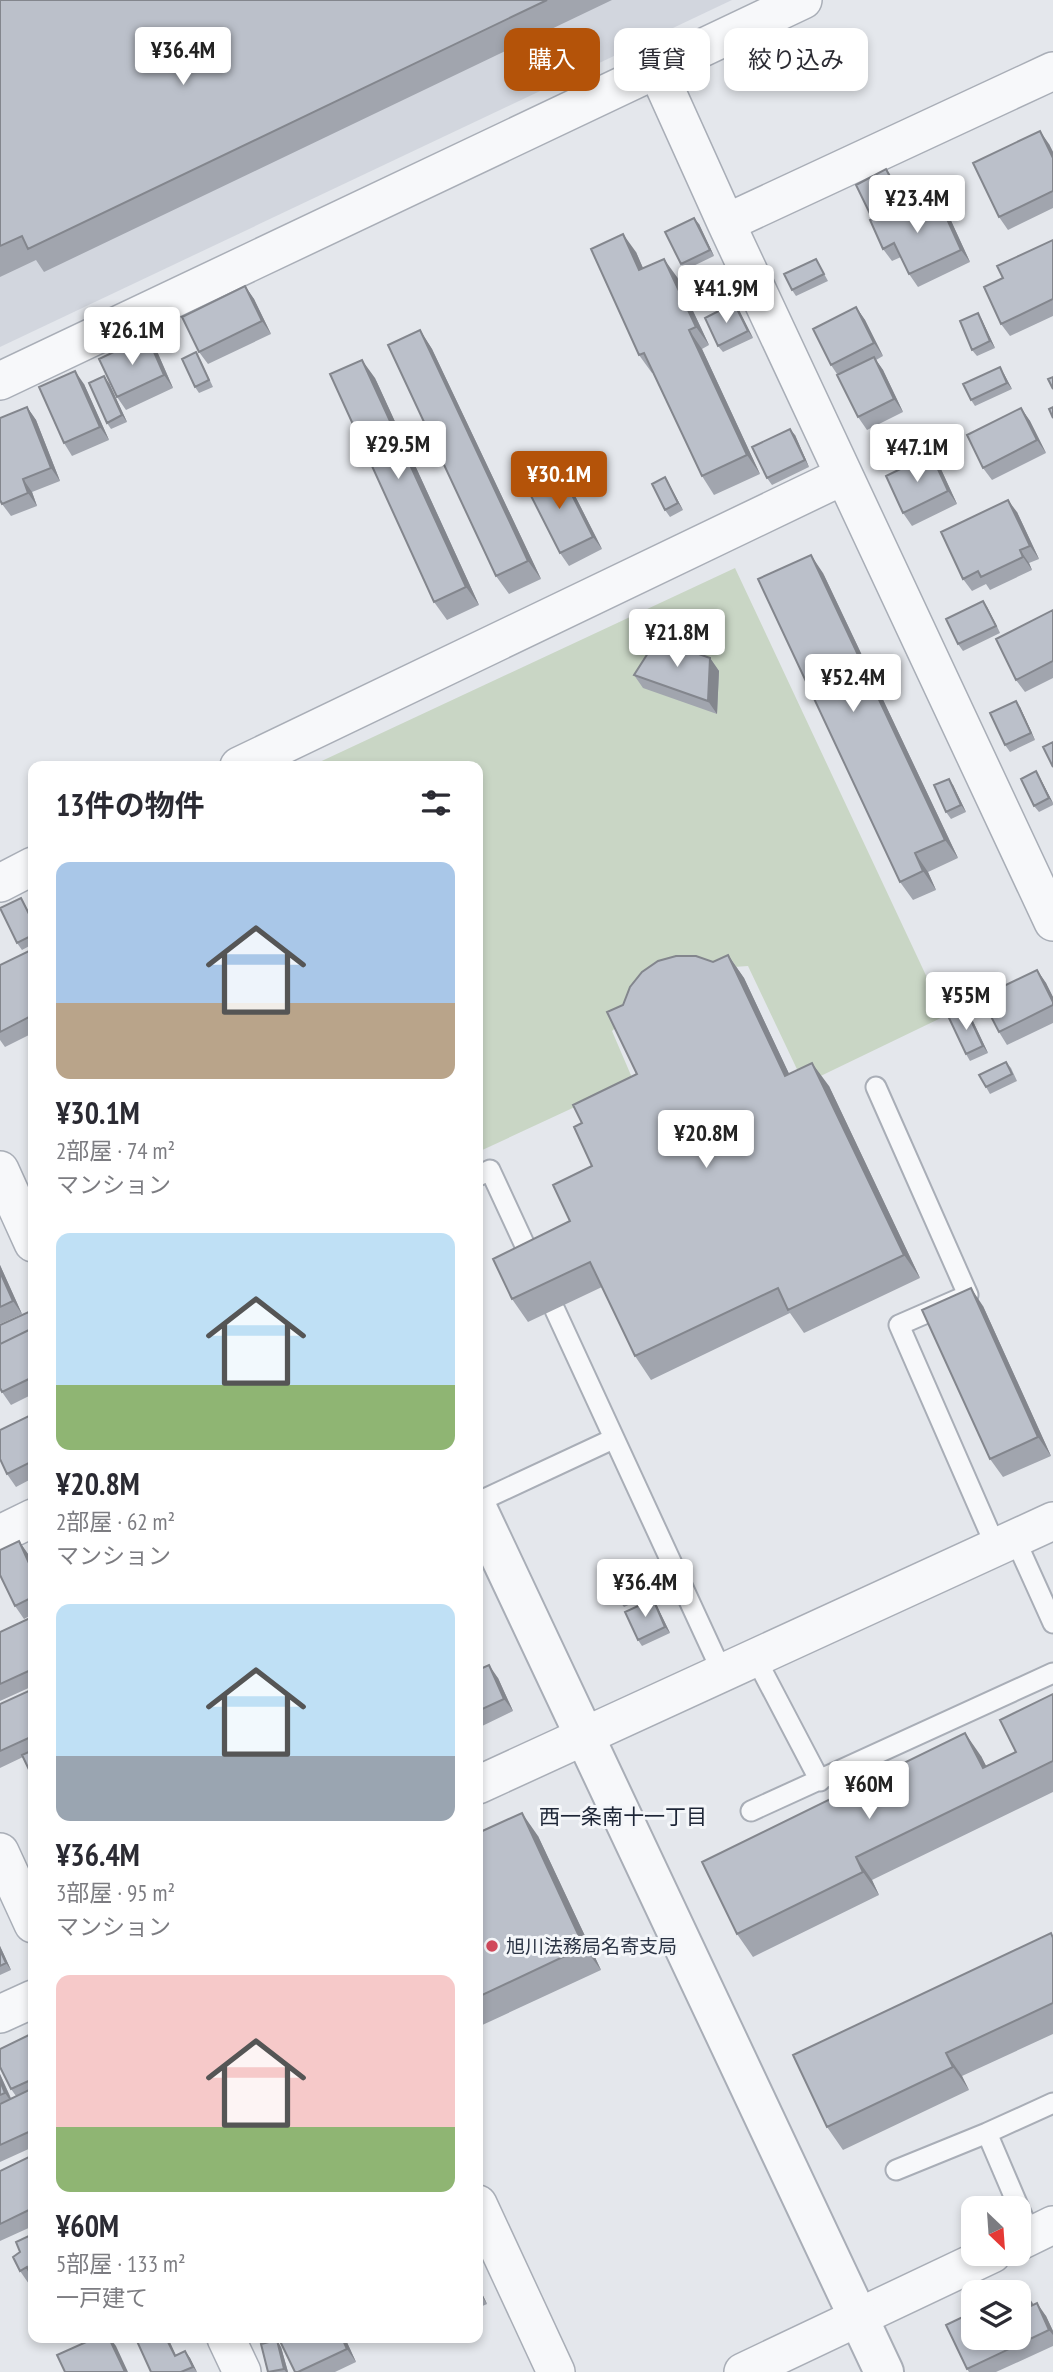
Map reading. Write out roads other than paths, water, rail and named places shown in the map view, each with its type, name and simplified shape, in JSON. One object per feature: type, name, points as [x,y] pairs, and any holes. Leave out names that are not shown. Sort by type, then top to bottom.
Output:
[{"type":"street","points":[[710,45],[803,0]]},
{"type":"street","points":[[726,222],[1053,71]]},
{"type":"street","points":[[0,381],[614,90]]},
{"type":"street","points":[[667,91],[843,476],[1053,922]]},
{"type":"street","points":[[249,761],[843,476]]},
{"type":"street","points":[[0,883],[28,869]]},
{"type":"street","points":[[0,1170],[28,1231]]},
{"type":"street","points":[[0,1534],[28,1520]]},
{"type":"street","points":[[483,1521],[884,2372]]},
{"type":"street","points":[[483,1783],[1053,1521]]},
{"type":"street","points":[[0,1852],[28,1913]]},
{"type":"street","points":[[0,2014],[28,2001]]},
{"type":"street","points":[[483,2215],[556,2372]]},
{"type":"street","points":[[743,2372],[967,2266]]},
{"type":"street","points":[[228,2343],[242,2372]]},
{"type":"lane","points":[[876,1087],[968,1295],[898,1325],[1006,1543],[1053,1623]]},
{"type":"lane","points":[[483,1174],[490,1170],[536,1269]]},
{"type":"lane","points":[[555,1310],[722,1672]]},
{"type":"lane","points":[[483,1501],[613,1439]]},
{"type":"lane","points":[[755,1657],[820,1781]]},
{"type":"lane","points":[[751,1811],[1053,1673]]},
{"type":"lane","points":[[896,2170],[1053,2103]]},
{"type":"lane","points":[[987,2133],[1034,2234]]},
{"type":"place","name":"旭川法務局名寄支局","points":[[492,1946]]},
{"type":"district","name":"西一条南十一丁目","points":[[623,1816]]}]
